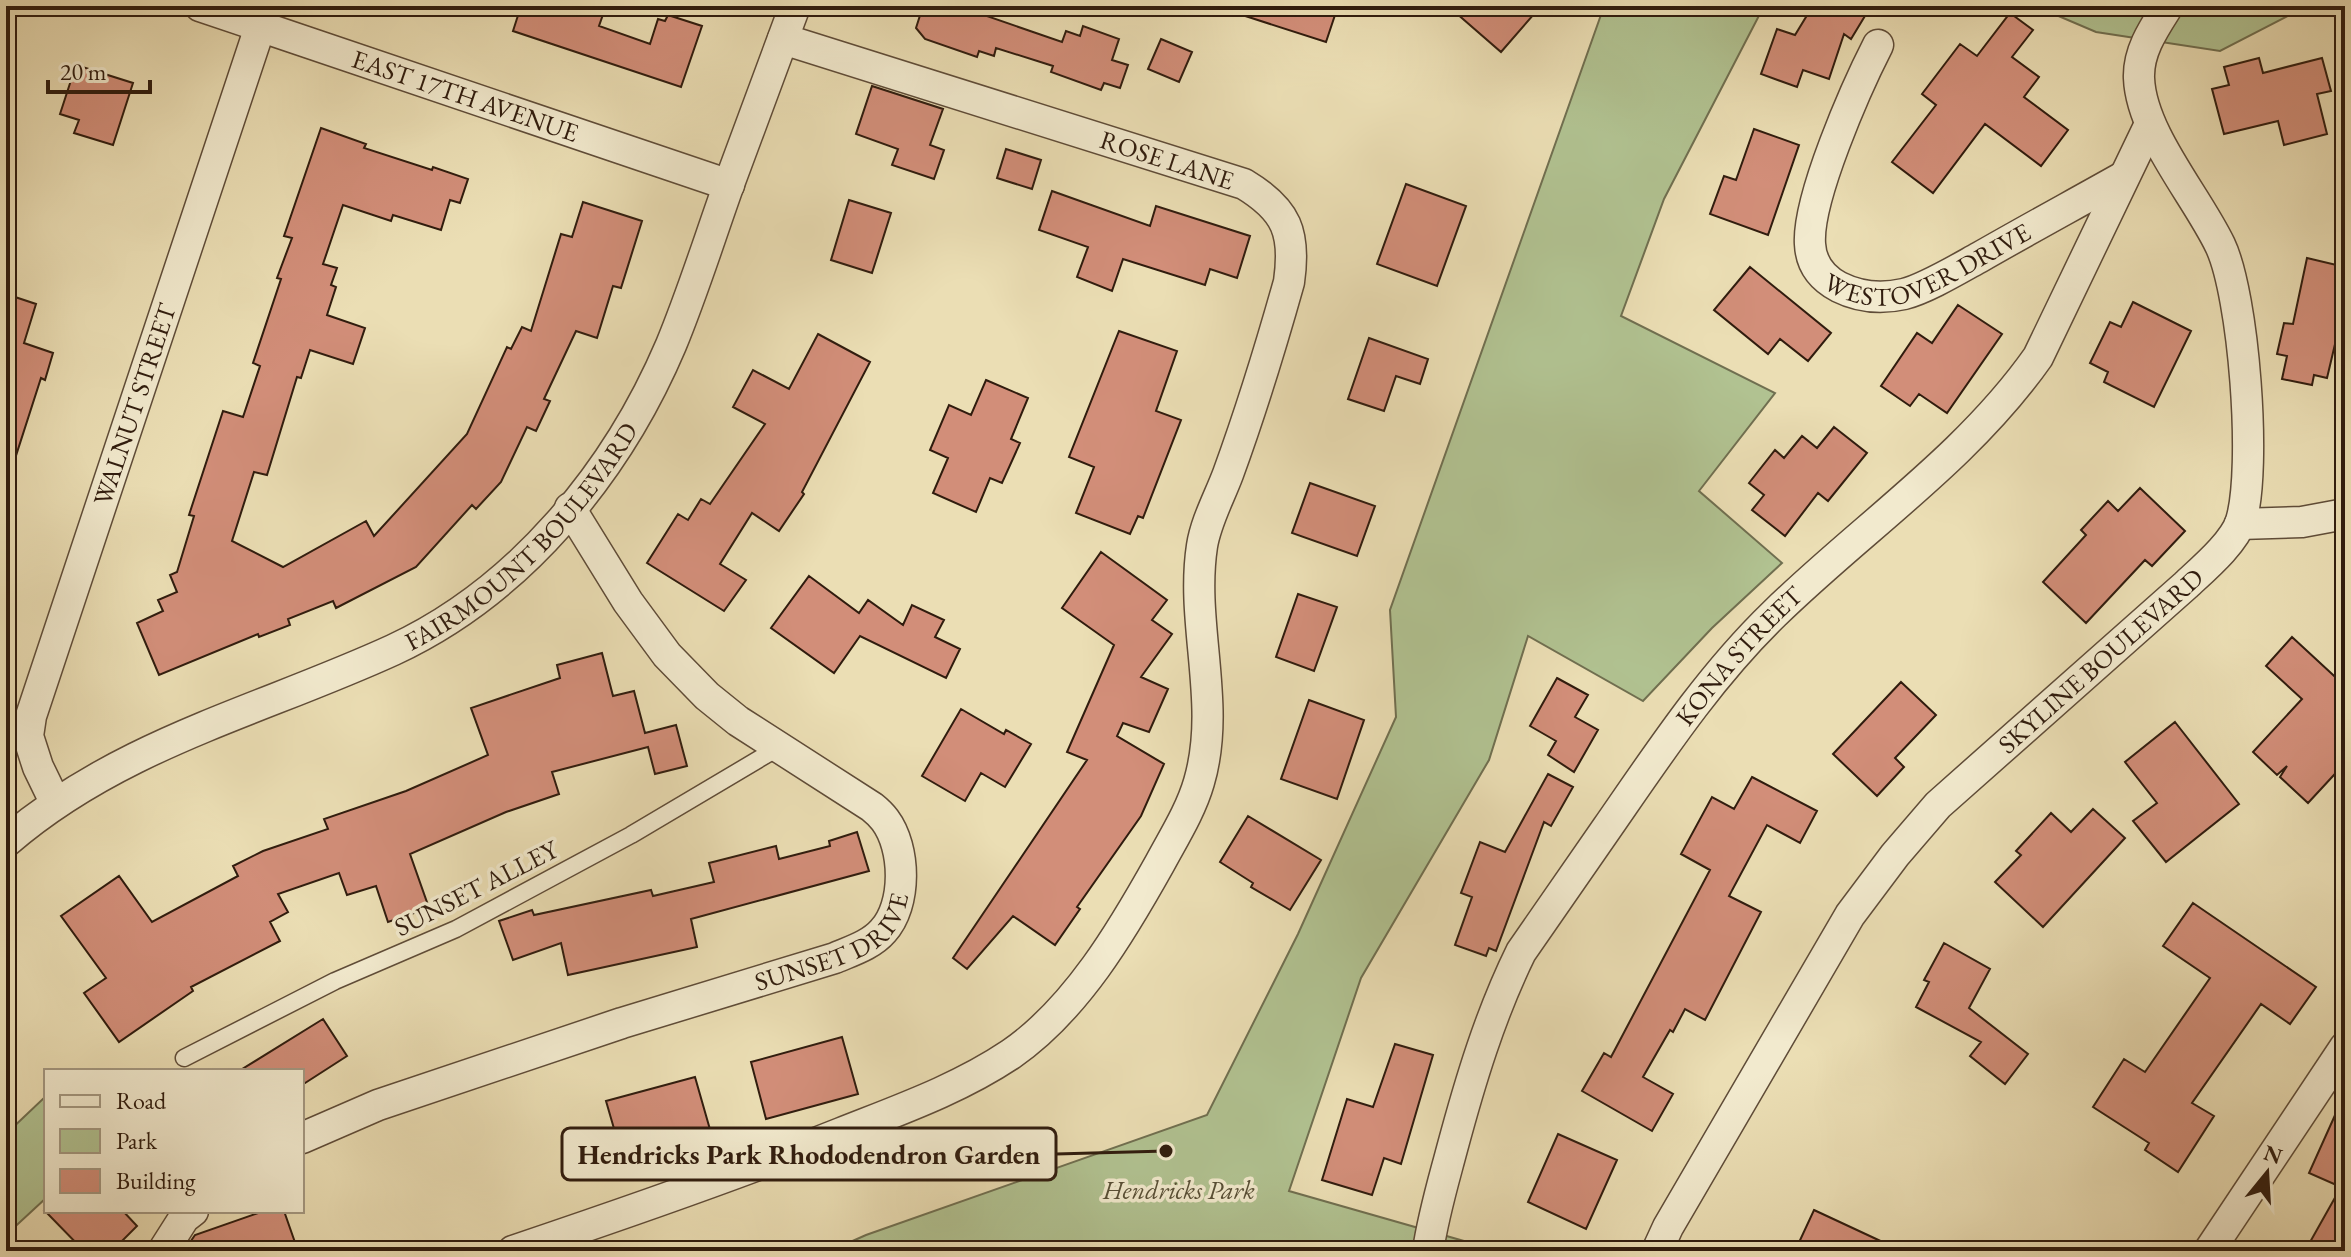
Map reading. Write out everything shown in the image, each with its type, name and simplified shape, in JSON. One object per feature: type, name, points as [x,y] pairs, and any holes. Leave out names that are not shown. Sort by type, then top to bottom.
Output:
[{"type":"street","name":"EAST 17TH AVENUE","points":[[200,6],[263,16],[729,185]]},
{"type":"street","name":"FAIRMOUNT BOULEVARD","points":[[6,842],[55,802],[107,771],[170,740],[394,650],[457,614],[512,573],[570,508],[612,452],[656,376],[693,288],[795,6]]},
{"type":"street","name":"SKYLINE BOULEVARD","points":[[1657,1251],[1675,1214],[1842,928],[1895,855],[1938,805],[2186,585],[2218,554],[2240,524],[2246,491],[2246,415],[2239,312],[2234,284],[2222,247],[2150,124],[2142,98],[2140,62],[2146,43],[2168,6]]},
{"type":"street","name":"WALNUT STREET","points":[[55,802],[38,767],[28,736],[31,716],[263,16]]},
{"type":"street","name":"ROSE LANE","points":[[513,1251],[783,1156],[932,1096],[973,1077],[1014,1052],[1087,979],[1123,926],[1173,840],[1199,782],[1206,748],[1207,712],[1199,573],[1203,542],[1280,311],[1293,253],[1287,223],[1268,199],[1244,184],[783,39]]},
{"type":"street","name":"WESTOVER DRIVE","points":[[1878,45],[1845,117],[1810,224],[1810,247],[1816,267],[1828,281],[1855,295],[1883,297],[1906,294],[2123,177]]},
{"type":"street","name":"KONA STREET","points":[[1428,1251],[1433,1220],[1469,1085],[1521,952],[1648,767],[1731,660],[1774,614],[1981,428],[2015,391],[2038,357],[2150,124]]},
{"type":"street","name":"SUNSET DRIVE","points":[[304,1137],[393,1100],[622,1023],[835,958],[866,945],[882,933],[892,920],[901,874],[897,847],[887,822],[872,807],[738,721],[707,696],[667,655],[628,602],[570,508]]},
{"type":"street","points":[[2240,524],[2302,522],[2345,514]]},
{"type":"street","points":[[2209,1251],[2345,1047]]},
{"type":"street","points":[[163,1251],[190,1213]]},
{"type":"lane","name":"SUNSET ALLEY","points":[[184,1058],[335,981],[456,929],[631,835],[781,746]]},
{"type":"green space","name":"Hendricks Park","points":[[1608,6],[1764,6],[1664,199],[1621,316],[1775,393],[1699,491],[1782,563],[1712,628],[1643,701],[1528,636],[1489,760],[1361,978],[1289,1191],[1499,1251],[830,1251],[866,1235],[1207,1115],[1298,934],[1396,717],[1390,610],[1602,12]]},
{"type":"green space","points":[[2035,6],[2307,6],[2220,51],[2096,32]]},
{"type":"green space","points":[[44,1098],[44,1200],[6,1235],[6,1134]]},
{"type":"building","points":[[521,6],[606,6],[599,26],[650,44],[658,19],[665,21],[668,15],[702,26],[681,87],[513,31]]},
{"type":"building","points":[[923,6],[958,6],[1062,42],[1066,31],[1080,36],[1083,26],[1119,39],[1112,60],[1128,65],[1120,88],[1104,83],[1101,90],[1051,72],[1053,66],[996,48],[994,56],[979,51],[977,57],[925,39],[916,28]]},
{"type":"building","points":[[1234,6],[1338,6],[1326,42],[1233,12]]},
{"type":"building","points":[[1448,6],[1541,6],[1501,52]]},
{"type":"building","points":[[1799,6],[1871,6],[1851,39],[1844,34],[1829,79],[1803,70],[1797,87],[1761,74],[1777,29],[1795,35],[1809,12]]},
{"type":"building","points":[[2010,13],[2033,30],[2012,57],[2039,77],[2024,97],[2068,130],[2041,166],[1985,124],[1933,193],[1892,162],[1936,105],[1922,94],[1960,44],[1977,56]]},
{"type":"building","points":[[1161,39],[1192,52],[1179,82],[1148,69]]},
{"type":"building","points":[[2259,58],[2263,73],[2322,58],[2331,91],[2317,94],[2327,134],[2284,145],[2278,121],[2224,134],[2212,89],[2229,85],[2224,67]]},
{"type":"building","points":[[76,65],[133,83],[113,145],[74,133],[79,120],[60,114]]},
{"type":"building","points":[[872,86],[943,109],[930,145],[944,150],[934,179],[892,165],[898,149],[856,134]]},
{"type":"building","points":[[321,128],[366,144],[364,148],[468,179],[460,203],[450,200],[441,230],[393,215],[391,221],[343,205],[323,264],[337,268],[331,285],[336,287],[327,315],[365,328],[353,364],[310,350],[301,378],[297,377],[267,475],[254,472],[232,541],[283,567],[366,521],[374,536],[467,434],[507,347],[511,349],[522,327],[531,331],[561,234],[572,237],[583,202],[642,221],[621,288],[613,286],[597,338],[576,331],[544,399],[550,401],[536,431],[527,427],[501,482],[476,509],[472,505],[416,567],[336,608],[333,601],[288,619],[290,625],[259,637],[258,634],[159,675],[137,623],[163,611],[158,600],[177,592],[170,575],[177,572],[194,516],[189,515],[223,411],[243,417],[260,366],[253,363],[281,279],[277,278],[292,238],[284,236]]},
{"type":"building","points":[[1754,129],[1799,145],[1768,235],[1710,214],[1724,176],[1736,180]]},
{"type":"building","points":[[1006,149],[1041,160],[1032,189],[997,178]]},
{"type":"building","points":[[1406,184],[1466,206],[1437,286],[1377,264]]},
{"type":"building","points":[[1052,191],[1150,226],[1156,206],[1250,236],[1237,278],[1210,269],[1205,285],[1123,259],[1112,291],[1077,277],[1088,247],[1039,230]]},
{"type":"building","points":[[849,200],[891,213],[872,273],[831,260]]},
{"type":"building","points":[[2307,258],[2345,267],[2342,341],[2336,340],[2327,378],[2314,375],[2312,385],[2282,379],[2287,356],[2277,354],[2284,323],[2293,324]]},
{"type":"building","points":[[1750,267],[1831,333],[1808,361],[1780,339],[1768,354],[1714,310]]},
{"type":"building","points":[[6,294],[36,304],[24,343],[53,353],[45,380],[41,378],[12,468],[6,467]]},
{"type":"building","points":[[2133,302],[2191,331],[2154,407],[2104,382],[2108,372],[2090,363],[2110,322],[2121,327]]},
{"type":"building","points":[[1958,305],[2002,334],[1947,413],[1919,394],[1910,406],[1881,386],[1917,333],[1932,343]]},
{"type":"building","points":[[1119,331],[1177,351],[1156,411],[1181,420],[1143,518],[1138,516],[1130,534],[1076,513],[1094,467],[1069,457]]},
{"type":"building","points":[[818,334],[870,362],[802,492],[804,494],[779,531],[752,513],[720,564],[746,580],[724,611],[647,563],[678,514],[688,520],[701,499],[710,504],[765,424],[733,407],[753,370],[789,389]]},
{"type":"building","points":[[1369,338],[1428,359],[1420,384],[1396,376],[1384,411],[1348,399]]},
{"type":"building","points":[[986,380],[1028,398],[1011,439],[1020,443],[1002,483],[990,478],[976,512],[933,493],[948,458],[930,450],[949,405],[971,415]]},
{"type":"building","points":[[1834,427],[1867,453],[1828,501],[1818,493],[1785,536],[1752,510],[1764,495],[1749,483],[1775,450],[1784,458],[1802,436],[1817,448]]},
{"type":"building","points":[[1310,483],[1375,506],[1357,556],[1292,533]]},
{"type":"building","points":[[2140,488],[2185,531],[2152,566],[2145,560],[2086,623],[2043,582],[2086,535],[2081,530],[2108,501],[2118,511]]},
{"type":"building","points":[[1101,552],[1167,600],[1152,620],[1172,634],[1141,677],[1168,689],[1149,732],[1123,723],[1117,736],[1164,764],[1141,816],[1077,907],[1080,909],[1055,945],[1013,916],[967,969],[953,958],[1087,760],[1067,752],[1114,645],[1062,608]]},
{"type":"building","points":[[809,576],[859,613],[868,600],[903,625],[912,605],[944,620],[935,637],[960,649],[946,678],[860,636],[834,673],[771,628]]},
{"type":"building","points":[[1298,594],[1337,607],[1314,671],[1276,657]]},
{"type":"building","points":[[2292,637],[2345,686],[2345,763],[2308,803],[2280,777],[2287,766],[2277,775],[2253,752],[2302,699],[2266,666]]},
{"type":"building","points":[[602,653],[613,696],[634,691],[645,733],[676,725],[687,766],[655,774],[648,747],[552,772],[559,794],[506,812],[410,854],[429,908],[388,922],[376,886],[347,895],[339,873],[278,894],[288,912],[270,922],[280,941],[191,987],[193,991],[119,1042],[84,993],[106,978],[61,916],[119,876],[152,922],[238,876],[233,866],[263,851],[328,829],[324,819],[406,791],[488,755],[471,708],[560,678],[557,665]]},
{"type":"building","points":[[1557,678],[1588,695],[1575,717],[1598,730],[1574,772],[1548,755],[1556,741],[1530,726]]},
{"type":"building","points":[[1901,682],[1936,715],[1895,758],[1904,767],[1877,796],[1833,754]]},
{"type":"building","points":[[1309,700],[1364,720],[1337,799],[1281,779]]},
{"type":"building","points":[[961,709],[1004,734],[1006,730],[1031,744],[1005,787],[981,773],[965,801],[922,776]]},
{"type":"building","points":[[2175,722],[2239,804],[2166,862],[2133,821],[2157,803],[2125,762]]},
{"type":"building","points":[[1548,774],[1573,787],[1551,826],[1544,822],[1496,951],[1489,948],[1486,956],[1455,945],[1472,897],[1461,893],[1480,842],[1505,852]]},
{"type":"building","points":[[1752,777],[1817,811],[1800,843],[1767,825],[1729,896],[1761,912],[1705,1020],[1685,1009],[1643,1077],[1673,1094],[1652,1131],[1582,1091],[1604,1053],[1611,1057],[1710,870],[1681,854],[1712,797],[1734,809]]},
{"type":"building","points":[[2093,809],[2125,838],[2043,927],[1995,882],[2021,855],[2016,851],[2051,813],[2071,832]]},
{"type":"building","points":[[1248,816],[1321,860],[1290,910],[1251,887],[1253,883],[1220,862]]},
{"type":"building","points":[[857,832],[869,871],[691,919],[697,947],[568,975],[561,943],[513,960],[499,921],[532,910],[534,915],[651,890],[653,896],[714,882],[709,863],[776,846],[779,859],[830,846],[829,841]]},
{"type":"building","points":[[2193,903],[2316,987],[2290,1024],[2261,1004],[2192,1103],[2214,1116],[2178,1172],[2145,1150],[2149,1143],[2093,1107],[2124,1059],[2145,1072],[2210,978],[2163,946]]},
{"type":"building","points":[[1944,943],[1990,969],[1969,1008],[2028,1054],[2005,1084],[1970,1056],[1981,1042],[1916,1007],[1929,982],[1924,980]]},
{"type":"building","points":[[323,1019],[347,1056],[304,1084],[304,1069],[242,1069]]},
{"type":"building","points":[[842,1037],[858,1094],[766,1119],[751,1062]]},
{"type":"building","points":[[1395,1044],[1433,1055],[1401,1164],[1384,1158],[1372,1195],[1322,1180],[1347,1099],[1373,1107]]},
{"type":"building","points":[[695,1077],[711,1133],[650,1149],[654,1162],[626,1170],[606,1101]]},
{"type":"building","points":[[2345,1093],[2345,1251],[2305,1251],[2341,1187],[2309,1173]]},
{"type":"building","points":[[1558,1134],[1617,1160],[1586,1229],[1528,1202]]},
{"type":"building","points":[[1814,1210],[1902,1251],[1795,1251]]},
{"type":"building","points":[[47,1213],[125,1213],[137,1226],[112,1251],[84,1251]]},
{"type":"building","points":[[258,1213],[285,1213],[298,1251],[184,1251],[195,1235]]},
{"type":"place","name":"Hendricks Park Rhododendron Garden","points":[[1166,1151]]}]
